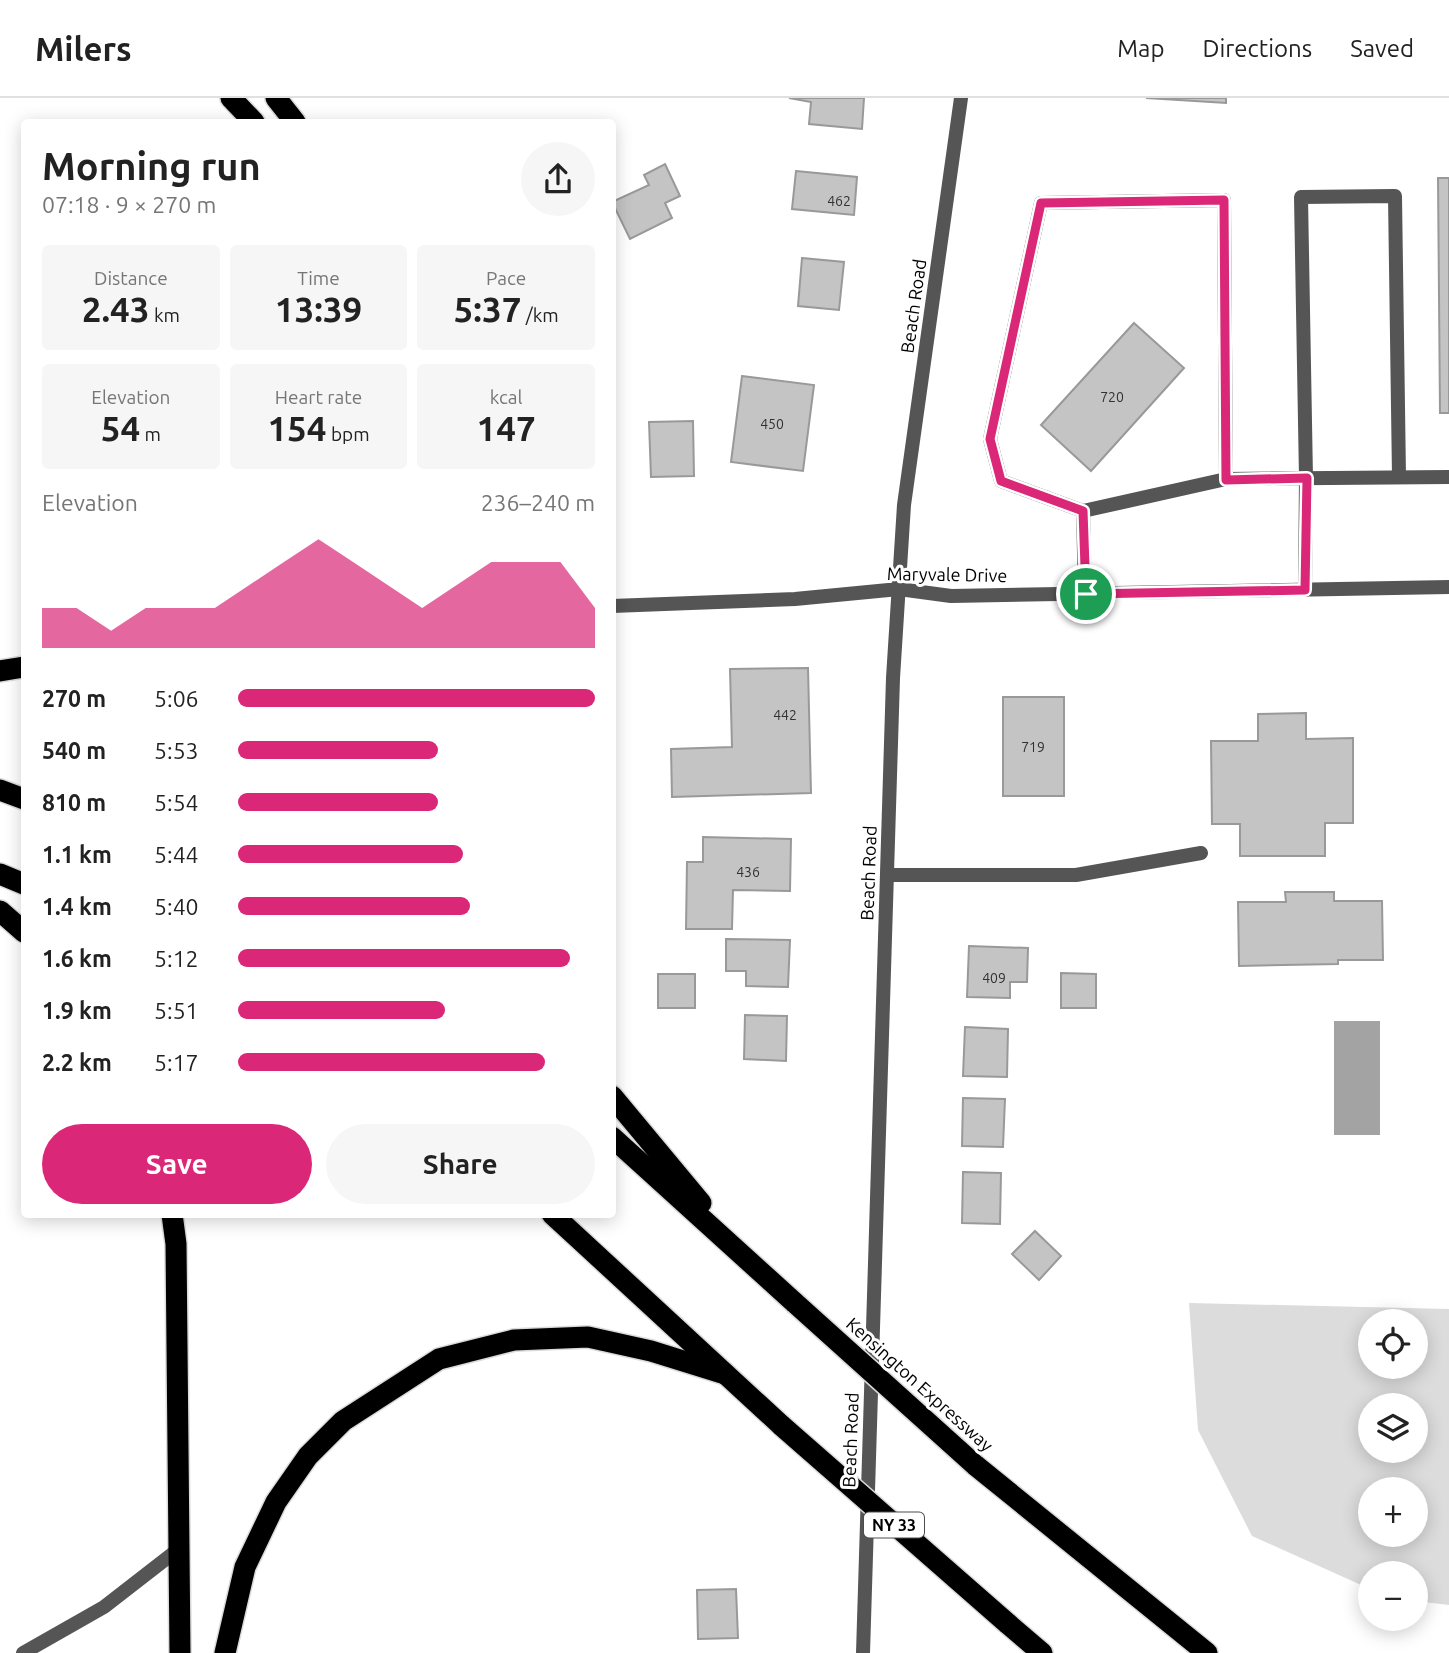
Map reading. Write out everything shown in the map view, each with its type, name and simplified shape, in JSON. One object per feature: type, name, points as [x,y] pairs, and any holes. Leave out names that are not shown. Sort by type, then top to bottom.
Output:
[{"type":"highway","points":[[231,98],[251,119]]},
{"type":"highway","points":[[275,98],[292,119]]},
{"type":"highway","points":[[0,671],[21,668]]},
{"type":"highway","points":[[0,790],[21,798]]},
{"type":"highway","points":[[0,874],[21,883]]},
{"type":"highway","points":[[0,911],[21,929]]},
{"type":"highway","points":[[616,1101],[754,1266]]},
{"type":"highway","name":"Kensington Expressway","points":[[616,1141],[975,1465],[1207,1653]]},
{"type":"highway","points":[[173,1218],[176,1244],[180,1653]]},
{"type":"highway","name":"NY 33","points":[[556,1218],[782,1426],[1042,1653]]},
{"type":"highway","points":[[225,1653],[245,1567],[276,1502],[308,1456],[343,1422],[439,1359],[514,1339],[588,1337],[651,1350],[725,1374]]},
{"type":"street","name":"Beach Road","points":[[863,1653],[893,678],[904,505],[961,98]]},
{"type":"street","points":[[1305,590],[1307,478],[1301,197],[1395,196],[1399,477]]},
{"type":"street","points":[[1226,480],[1224,200],[1041,203],[990,439],[1001,481],[1083,511],[1226,480],[1449,477]]},
{"type":"street","points":[[1083,511],[1086,594]]},
{"type":"street","name":"Maryvale Drive","points":[[616,606],[794,599],[899,589],[951,596],[1449,587]]},
{"type":"street","points":[[887,875],[1076,875],[1201,853]]},
{"type":"street","points":[[23,1653],[104,1607],[180,1549]]},
{"type":"shaded area","points":[[1334,1021],[1380,1021],[1380,1135],[1334,1135]]},
{"type":"shaded area","points":[[1189,1303],[1449,1309],[1449,1605],[1428,1602],[1428,1561],[1358,1561],[1358,1584],[1252,1536],[1198,1430]]},
{"type":"building","points":[[789,98],[864,98],[862,129],[809,124],[811,102]]},
{"type":"building","points":[[1146,98],[1226,98],[1226,103]]},
{"type":"building","points":[[665,164],[680,196],[665,203],[672,218],[630,239],[616,210],[616,200],[649,185],[644,175]]},
{"type":"building","points":[[796,171],[857,177],[854,215],[792,209]]},
{"type":"building","points":[[1438,178],[1449,178],[1449,413],[1440,413]]},
{"type":"building","points":[[802,258],[844,262],[839,310],[798,306]]},
{"type":"building","points":[[1134,323],[1184,368],[1091,471],[1041,425]]},
{"type":"building","points":[[742,376],[814,385],[803,471],[731,462]]},
{"type":"building","points":[[693,421],[694,476],[651,477],[649,422]]},
{"type":"building","points":[[808,668],[811,793],[672,797],[671,749],[732,747],[730,669]]},
{"type":"building","points":[[1003,697],[1064,697],[1064,796],[1003,796]]},
{"type":"building","points":[[1306,713],[1306,739],[1353,738],[1353,823],[1325,823],[1325,856],[1240,856],[1240,824],[1212,824],[1211,741],[1258,741],[1258,714]]},
{"type":"building","points":[[703,837],[791,839],[790,891],[733,890],[732,929],[686,929],[687,862],[703,862]]},
{"type":"building","points":[[1285,892],[1334,892],[1334,901],[1382,901],[1383,960],[1338,960],[1338,964],[1239,966],[1238,902],[1286,902]]},
{"type":"building","points":[[726,939],[790,940],[788,987],[746,986],[746,971],[726,971]]},
{"type":"building","points":[[969,946],[1028,948],[1027,982],[1010,982],[1010,998],[967,997]]},
{"type":"building","points":[[1061,973],[1096,974],[1096,1008],[1061,1008]]},
{"type":"building","points":[[658,974],[695,974],[695,1008],[658,1008]]},
{"type":"building","points":[[745,1015],[787,1016],[786,1061],[744,1059]]},
{"type":"building","points":[[965,1027],[1008,1029],[1007,1077],[963,1076]]},
{"type":"building","points":[[963,1098],[1005,1099],[1003,1147],[962,1146]]},
{"type":"building","points":[[963,1172],[1001,1173],[1000,1224],[962,1223]]},
{"type":"building","points":[[1035,1231],[1061,1256],[1039,1280],[1012,1254]]},
{"type":"building","points":[[736,1589],[738,1638],[698,1639],[697,1590]]},
{"type":"route","points":[[1224,200],[1226,480],[1307,478],[1305,590],[1086,594],[1083,511],[1001,481],[990,439],[1041,203],[1224,200]]}]
